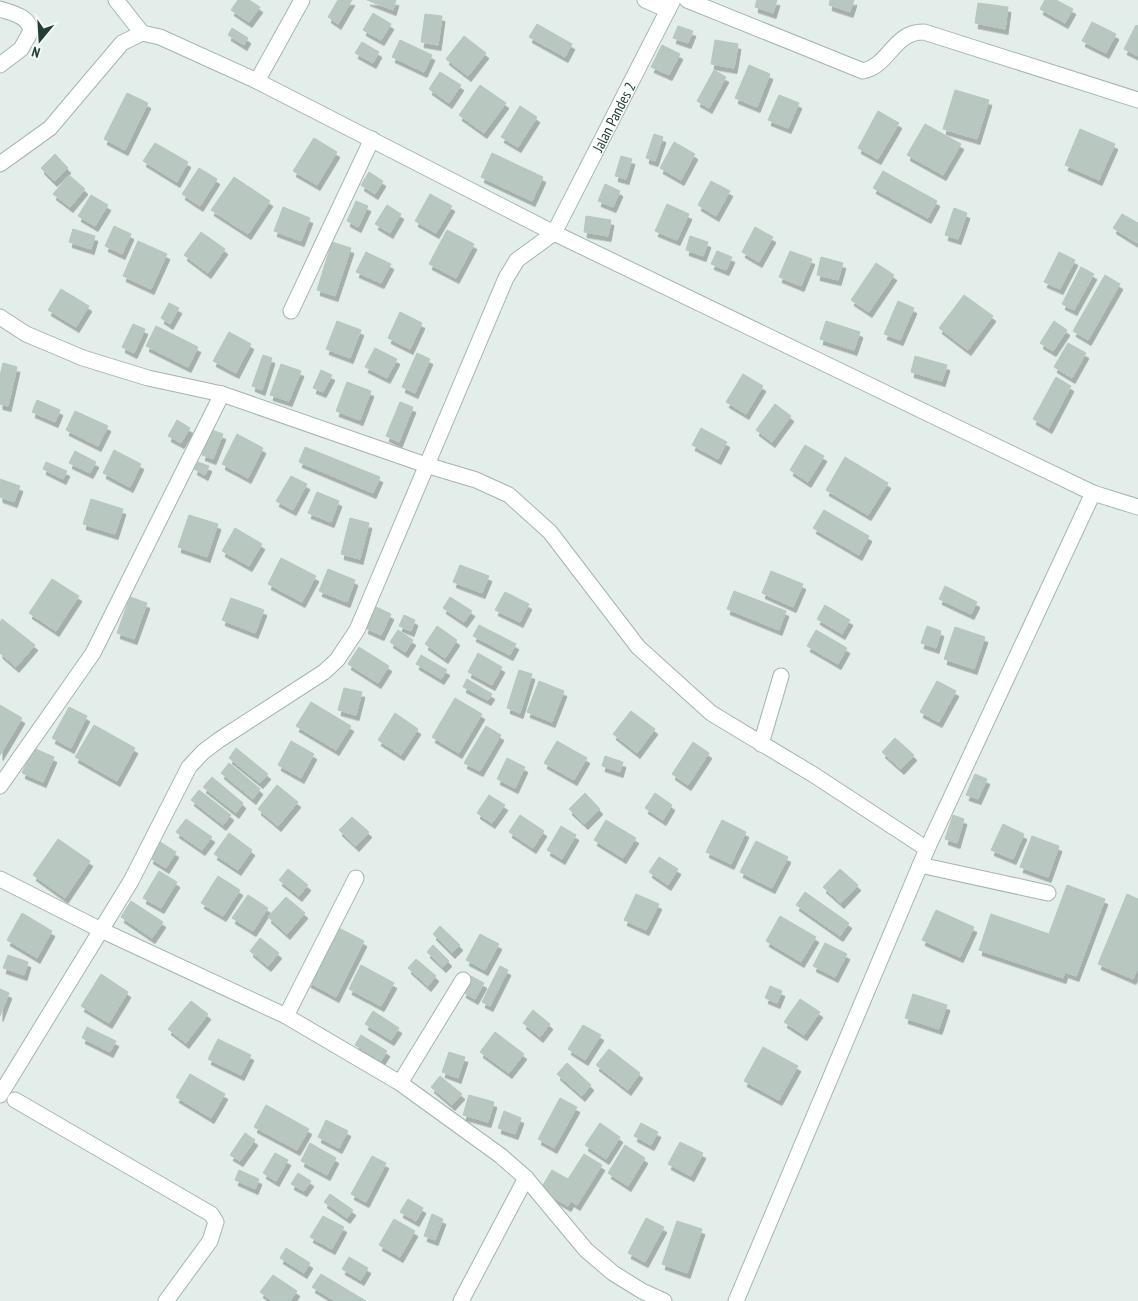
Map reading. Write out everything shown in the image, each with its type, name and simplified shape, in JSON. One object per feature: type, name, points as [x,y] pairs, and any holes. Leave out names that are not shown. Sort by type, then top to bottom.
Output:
[{"type":"street","points":[[116,0],[142,33]]},
{"type":"street","points":[[257,81],[302,0]]},
{"type":"street","points":[[645,0],[670,5]]},
{"type":"street","points":[[687,0],[863,71],[874,66],[908,33],[924,32],[1138,100]]},
{"type":"street","name":"Jalan Pandes 2","points":[[554,233],[571,204],[670,5]]},
{"type":"street","points":[[0,9],[21,17],[28,22],[31,31],[22,49],[0,64]]},
{"type":"street","points":[[0,164],[50,128],[122,43],[142,33],[160,37],[257,81],[554,233],[1093,493],[1138,507]]},
{"type":"street","points":[[291,311],[372,140]]},
{"type":"street","points":[[1,1092],[131,881],[189,767],[203,752],[219,740],[324,672],[345,649],[357,630],[506,278],[517,260],[554,233]]},
{"type":"street","points":[[0,317],[26,334],[83,358],[148,378],[222,394],[426,465],[476,480],[509,495],[550,532],[638,646],[711,713],[814,775],[926,849]]},
{"type":"street","points":[[0,786],[93,653],[222,394]]},
{"type":"street","points":[[736,1301],[926,849],[1093,493]]},
{"type":"street","points":[[761,744],[781,676]]},
{"type":"street","points":[[920,865],[1048,893]]},
{"type":"street","points":[[286,1016],[356,878]]},
{"type":"street","points":[[0,879],[101,930],[286,1016],[400,1083],[501,1156],[526,1178],[586,1250],[613,1273],[642,1291],[664,1301]]},
{"type":"street","points":[[400,1083],[463,980]]},
{"type":"street","points":[[16,1100],[211,1214],[216,1222],[210,1241],[166,1301]]},
{"type":"street","points":[[461,1301],[526,1178]]},
{"type":"building","points":[[238,0],[249,0],[260,7],[249,22],[231,10]]},
{"type":"building","points":[[338,0],[352,0],[338,24],[328,17]]},
{"type":"building","points":[[367,0],[396,0],[393,10]]},
{"type":"building","points":[[757,0],[777,0],[773,13],[755,7]]},
{"type":"building","points":[[830,0],[854,0],[850,12],[829,5]]},
{"type":"building","points":[[1045,0],[1056,0],[1073,9],[1065,23],[1040,9]]},
{"type":"building","points":[[978,3],[1008,7],[1005,29],[975,23]]},
{"type":"building","points":[[373,13],[391,24],[381,40],[363,30]]},
{"type":"building","points":[[425,14],[442,16],[438,45],[421,42]]},
{"type":"building","points":[[1092,22],[1116,34],[1106,53],[1082,41]]},
{"type":"building","points":[[537,24],[572,44],[565,57],[529,37]]},
{"type":"building","points":[[1136,25],[1138,26],[1138,56],[1124,49]]},
{"type":"building","points":[[678,26],[693,31],[688,43],[673,38]]},
{"type":"building","points":[[232,28],[248,38],[244,45],[228,35]]},
{"type":"building","points":[[464,36],[486,53],[468,76],[446,59]]},
{"type":"building","points":[[400,40],[432,55],[424,72],[392,57]]},
{"type":"building","points":[[715,40],[738,44],[734,68],[711,64]]},
{"type":"building","points":[[362,42],[379,52],[373,63],[355,53]]},
{"type":"building","points":[[662,45],[680,54],[669,75],[651,67]]},
{"type":"building","points":[[749,65],[770,74],[757,107],[735,98]]},
{"type":"building","points":[[714,70],[726,77],[709,108],[697,101]]},
{"type":"building","points":[[440,72],[461,85],[449,103],[429,89]]},
{"type":"building","points":[[480,85],[506,103],[484,133],[459,115]]},
{"type":"building","points":[[955,90],[989,100],[977,139],[943,129]]},
{"type":"building","points":[[127,93],[148,103],[125,150],[104,139]]},
{"type":"building","points":[[779,95],[799,103],[788,128],[768,120]]},
{"type":"building","points":[[520,106],[537,117],[518,147],[501,137]]},
{"type":"building","points":[[878,111],[899,123],[878,159],[858,148]]},
{"type":"building","points":[[925,124],[961,144],[943,175],[907,155]]},
{"type":"building","points":[[1080,129],[1115,144],[1099,180],[1065,165]]},
{"type":"building","points":[[654,134],[663,137],[655,161],[646,158]]},
{"type":"building","points":[[314,138],[337,152],[317,185],[293,171]]},
{"type":"building","points":[[674,142],[695,154],[681,180],[660,168]]},
{"type":"building","points":[[155,143],[188,162],[177,182],[143,161]]},
{"type":"building","points":[[492,153],[543,177],[532,201],[481,177]]},
{"type":"building","points":[[55,154],[68,168],[54,181],[41,168]]},
{"type":"building","points":[[621,156],[632,159],[626,179],[615,176]]},
{"type":"building","points":[[199,168],[217,179],[200,206],[182,194]]},
{"type":"building","points":[[883,171],[937,201],[928,218],[873,188]]},
{"type":"building","points":[[369,172],[383,181],[375,194],[361,185]]},
{"type":"building","points":[[69,175],[85,189],[70,207],[53,194]]},
{"type":"building","points":[[234,177],[270,201],[248,234],[211,210]]},
{"type":"building","points":[[711,181],[730,191],[716,216],[698,205]]},
{"type":"building","points":[[605,184],[620,191],[613,207],[598,201]]},
{"type":"building","points":[[430,194],[452,206],[436,233],[415,221]]},
{"type":"building","points":[[91,195],[108,205],[95,226],[78,216]]},
{"type":"building","points":[[356,201],[368,206],[358,227],[347,221]]},
{"type":"building","points":[[667,204],[689,214],[677,240],[655,231]]},
{"type":"building","points":[[387,205],[401,214],[390,233],[375,224]]},
{"type":"building","points":[[283,207],[310,218],[301,241],[274,231]]},
{"type":"building","points":[[954,208],[967,213],[958,239],[945,235]]},
{"type":"building","points":[[1122,214],[1138,223],[1137,243],[1113,228]]},
{"type":"building","points":[[586,216],[611,220],[608,236],[584,232]]},
{"type":"building","points":[[114,226],[131,234],[122,254],[105,246]]},
{"type":"building","points":[[755,227],[773,237],[759,262],[742,252]]},
{"type":"building","points":[[73,229],[95,236],[91,249],[69,242]]},
{"type":"building","points":[[447,230],[474,244],[456,278],[429,264]]},
{"type":"building","points":[[201,232],[225,249],[208,273],[184,255]]},
{"type":"building","points":[[690,236],[708,242],[703,256],[686,250]]},
{"type":"building","points":[[138,241],[167,254],[151,289],[123,276]]},
{"type":"building","points":[[332,242],[351,248],[335,296],[317,290]]},
{"type":"building","points":[[717,251],[732,257],[726,270],[711,264]]},
{"type":"building","points":[[790,251],[812,259],[801,286],[779,277]]},
{"type":"building","points":[[366,252],[391,264],[381,283],[356,272]]},
{"type":"building","points":[[1059,252],[1075,260],[1060,289],[1044,282]]},
{"type":"building","points":[[821,257],[843,263],[838,280],[817,275]]},
{"type":"building","points":[[876,263],[894,275],[869,312],[851,300]]},
{"type":"building","points":[[1081,267],[1094,274],[1074,310],[1062,304]]},
{"type":"building","points":[[1105,275],[1120,284],[1088,340],[1073,331]]},
{"type":"building","points":[[61,289],[89,306],[76,327],[48,310]]},
{"type":"building","points":[[964,295],[993,316],[968,350],[939,328]]},
{"type":"building","points":[[898,301],[914,308],[900,340],[884,334]]},
{"type":"building","points":[[169,303],[179,308],[170,324],[161,318]]},
{"type":"building","points":[[400,312],[422,323],[410,349],[388,338]]},
{"type":"building","points":[[337,321],[361,330],[350,358],[326,349]]},
{"type":"building","points":[[826,321],[860,332],[854,350],[820,339]]},
{"type":"building","points":[[1054,321],[1067,330],[1053,351],[1040,343]]},
{"type":"building","points":[[133,324],[145,329],[134,353],[122,347]]},
{"type":"building","points":[[156,326],[198,347],[188,367],[146,346]]},
{"type":"building","points":[[229,332],[251,344],[236,373],[213,361]]},
{"type":"building","points":[[1068,343],[1086,353],[1072,378],[1054,367]]},
{"type":"building","points":[[375,348],[397,359],[387,378],[365,367]]},
{"type":"building","points":[[417,353],[430,359],[415,393],[402,387]]},
{"type":"building","points":[[263,355],[272,358],[262,390],[252,386]]},
{"type":"building","points":[[915,356],[947,365],[942,381],[911,372]]},
{"type":"building","points":[[3,363],[17,367],[8,406],[0,404],[0,376]]},
{"type":"building","points":[[281,364],[301,371],[289,401],[270,395]]},
{"type":"building","points":[[321,370],[332,375],[323,392],[313,388]]},
{"type":"building","points":[[743,374],[763,386],[746,414],[726,402]]},
{"type":"building","points":[[1056,377],[1071,386],[1049,428],[1033,419]]},
{"type":"building","points":[[347,382],[371,391],[360,420],[336,411]]},
{"type":"building","points":[[37,400],[60,410],[55,422],[32,412]]},
{"type":"building","points":[[400,402],[413,407],[399,442],[386,436]]},
{"type":"building","points":[[775,404],[791,416],[772,442],[756,430]]},
{"type":"building","points":[[75,411],[108,426],[98,446],[66,430]]},
{"type":"building","points":[[177,420],[190,428],[181,443],[168,436]]},
{"type":"building","points":[[701,428],[727,442],[718,459],[692,445]]},
{"type":"building","points":[[212,430],[223,434],[213,459],[202,455]]},
{"type":"building","points":[[237,434],[263,448],[248,478],[222,464]]},
{"type":"building","points":[[805,445],[824,456],[808,482],[790,470]]},
{"type":"building","points":[[305,447],[380,477],[373,493],[299,462]]},
{"type":"building","points":[[114,450],[141,464],[130,487],[103,473]]},
{"type":"building","points":[[75,451],[96,462],[90,473],[69,463]]},
{"type":"building","points":[[845,457],[888,483],[868,515],[826,490]]},
{"type":"building","points":[[46,462],[67,471],[63,479],[43,469]]},
{"type":"building","points":[[198,462],[209,466],[205,475],[194,469]]},
{"type":"building","points":[[291,476],[307,484],[293,510],[276,501]]},
{"type":"building","points":[[0,479],[20,486],[14,502],[0,497]]},
{"type":"building","points":[[317,492],[339,501],[331,522],[308,513]]},
{"type":"building","points":[[91,499],[123,509],[115,534],[83,524]]},
{"type":"building","points":[[824,510],[869,536],[859,555],[813,528]]},
{"type":"building","points":[[189,515],[218,524],[207,557],[178,547]]},
{"type":"building","points":[[350,518],[369,523],[360,559],[341,554]]},
{"type":"building","points":[[235,528],[262,544],[249,566],[222,551]]},
{"type":"building","points":[[281,558],[316,576],[302,602],[268,584]]},
{"type":"building","points":[[460,565],[489,576],[482,593],[453,582]]},
{"type":"building","points":[[328,569],[355,580],[347,602],[319,591]]},
{"type":"building","points":[[771,571],[803,584],[793,607],[762,593]]},
{"type":"building","points":[[52,579],[79,596],[56,631],[29,613]]},
{"type":"building","points":[[945,586],[977,602],[971,614],[939,599]]},
{"type":"building","points":[[734,591],[786,611],[779,630],[727,609]]},
{"type":"building","points":[[505,592],[529,604],[520,622],[495,610]]},
{"type":"building","points":[[130,597],[147,603],[134,639],[117,633]]},
{"type":"building","points":[[450,597],[472,611],[464,622],[443,608]]},
{"type":"building","points":[[231,598],[264,610],[255,633],[222,620]]},
{"type":"building","points":[[825,605],[850,620],[842,634],[817,619]]},
{"type":"building","points":[[374,606],[391,614],[381,635],[365,628]]},
{"type":"building","points":[[404,615],[415,620],[411,631],[399,626]]},
{"type":"building","points":[[2,619],[35,645],[16,667],[0,653],[0,622]]},
{"type":"building","points":[[479,625],[516,644],[510,655],[473,636]]},
{"type":"building","points":[[437,626],[457,640],[445,658],[425,644]]},
{"type":"building","points":[[927,626],[941,631],[936,648],[921,643]]},
{"type":"building","points":[[955,627],[985,637],[974,669],[944,659]]},
{"type":"building","points":[[398,630],[413,640],[405,652],[390,642]]},
{"type":"building","points":[[816,630],[847,648],[838,664],[807,646]]},
{"type":"building","points":[[359,647],[389,666],[378,683],[348,664]]},
{"type":"building","points":[[478,653],[502,667],[492,685],[468,672]]},
{"type":"building","points":[[421,655],[447,670],[441,679],[416,664]]},
{"type":"building","points":[[519,670],[532,674],[520,713],[507,708]]},
{"type":"building","points":[[467,679],[492,694],[488,700],[463,687]]},
{"type":"building","points":[[539,681],[564,691],[552,722],[527,712]]},
{"type":"building","points":[[937,681],[956,691],[939,722],[920,712]]},
{"type":"building","points":[[344,688],[362,692],[356,715],[338,710]]},
{"type":"building","points":[[455,698],[482,714],[459,753],[432,737]]},
{"type":"building","points":[[311,702],[351,726],[336,750],[296,726]]},
{"type":"building","points":[[0,705],[22,718],[0,755]]},
{"type":"building","points":[[69,707],[87,716],[71,748],[52,738]]},
{"type":"building","points":[[631,711],[655,729],[637,753],[613,734]]},
{"type":"building","points":[[395,713],[418,729],[401,755],[378,740]]},
{"type":"building","points":[[94,725],[135,748],[117,781],[75,757]]},
{"type":"building","points":[[486,726],[501,735],[480,771],[464,763]]},
{"type":"building","points":[[895,738],[914,755],[901,769],[882,752]]},
{"type":"building","points":[[291,741],[314,754],[301,778],[278,765]]},
{"type":"building","points":[[557,741],[587,758],[574,780],[544,763]]},
{"type":"building","points":[[693,742],[709,753],[688,785],[672,774]]},
{"type":"building","points":[[33,748],[54,757],[43,782],[22,773]]},
{"type":"building","points":[[236,748],[268,774],[260,783],[229,758]]},
{"type":"building","points":[[605,756],[623,762],[620,772],[602,766]]},
{"type":"building","points":[[507,758],[525,767],[515,788],[497,779]]},
{"type":"building","points":[[229,763],[260,789],[253,799],[221,773]]},
{"type":"building","points":[[975,774],[987,779],[978,799],[966,795]]},
{"type":"building","points":[[212,777],[243,803],[236,813],[203,787]]},
{"type":"building","points":[[277,785],[298,802],[278,826],[258,809]]},
{"type":"building","points":[[199,790],[231,815],[223,825],[191,800]]},
{"type":"building","points":[[585,793],[600,809],[585,824],[569,809]]},
{"type":"building","points":[[655,793],[672,805],[663,820],[645,808]]},
{"type":"building","points":[[489,795],[505,805],[492,823],[477,813]]},
{"type":"building","points":[[520,815],[544,831],[533,848],[509,832]]},
{"type":"building","points":[[953,815],[964,819],[957,843],[945,839]]},
{"type":"building","points":[[352,817],[369,832],[356,846],[339,830]]},
{"type":"building","points":[[186,819],[212,837],[202,850],[176,832]]},
{"type":"building","points":[[606,820],[636,838],[623,858],[594,840]]},
{"type":"building","points":[[722,820],[746,832],[731,864],[706,852]]},
{"type":"building","points":[[1003,824],[1024,834],[1013,859],[991,850]]},
{"type":"building","points":[[561,826],[576,835],[562,859],[547,850]]},
{"type":"building","points":[[229,833],[252,850],[238,870],[214,854]]},
{"type":"building","points":[[1032,836],[1059,846],[1048,877],[1020,867]]},
{"type":"building","points":[[58,839],[90,861],[65,898],[33,875]]},
{"type":"building","points":[[756,841],[788,857],[772,888],[740,872]]},
{"type":"building","points":[[160,842],[176,852],[166,868],[150,858]]},
{"type":"building","points":[[659,857],[678,869],[668,885],[649,872]]},
{"type":"building","points":[[288,869],[308,885],[299,896],[279,880]]},
{"type":"building","points":[[840,869],[858,885],[841,903],[823,887]]},
{"type":"building","points":[[159,871],[177,882],[161,908],[143,898]]},
{"type":"building","points":[[218,876],[240,890],[223,916],[201,903]]},
{"type":"building","points":[[1067,885],[1105,899],[1076,976],[1065,972],[1063,978],[979,950],[991,914],[1049,934]]},
{"type":"building","points":[[805,892],[849,923],[840,936],[796,905]]},
{"type":"building","points":[[636,894],[659,904],[646,930],[624,920]]},
{"type":"building","points":[[1127,894],[1138,899],[1138,967],[1133,979],[1098,964]]},
{"type":"building","points":[[248,895],[268,908],[253,931],[232,918]]},
{"type":"building","points":[[286,897],[305,913],[287,934],[268,917]]},
{"type":"building","points":[[131,901],[163,922],[152,938],[121,917]]},
{"type":"building","points":[[936,910],[974,927],[960,957],[922,940]]},
{"type":"building","points":[[22,913],[52,931],[37,958],[7,940]]},
{"type":"building","points":[[780,916],[816,937],[801,962],[766,941]]},
{"type":"building","points":[[440,926],[460,945],[452,953],[433,934]]},
{"type":"building","points":[[337,927],[364,941],[336,997],[308,982]]},
{"type":"building","points":[[480,934],[499,944],[485,970],[466,960]]},
{"type":"building","points":[[260,938],[279,953],[268,966],[250,951]]},
{"type":"building","points":[[825,943],[847,954],[835,977],[813,966]]},
{"type":"building","points":[[433,945],[449,961],[443,967],[427,952]]},
{"type":"building","points":[[8,955],[28,962],[24,975],[3,968]]},
{"type":"building","points":[[416,959],[436,976],[428,986],[408,968]]},
{"type":"building","points":[[361,965],[394,983],[381,1006],[349,989]]},
{"type":"building","points":[[500,966],[508,970],[490,1006],[482,1002]]},
{"type":"building","points":[[101,974],[128,992],[109,1023],[81,1006]]},
{"type":"building","points":[[471,976],[484,983],[475,999],[463,992]]},
{"type":"building","points":[[770,986],[782,991],[777,1003],[765,998]]},
{"type":"building","points":[[0,989],[9,993],[0,1016]]},
{"type":"building","points":[[913,994],[947,1005],[939,1029],[905,1018]]},
{"type":"building","points":[[800,999],[820,1012],[804,1035],[784,1022]]},
{"type":"building","points":[[191,1001],[208,1014],[186,1043],[168,1029]]},
{"type":"building","points":[[533,1010],[550,1024],[540,1037],[523,1023]]},
{"type":"building","points":[[373,1011],[399,1028],[391,1040],[365,1024]]},
{"type":"building","points":[[583,1025],[601,1035],[585,1060],[568,1049]]},
{"type":"building","points":[[87,1027],[116,1041],[110,1052],[82,1038]]},
{"type":"building","points":[[495,1032],[524,1054],[509,1073],[480,1052]]},
{"type":"building","points":[[361,1035],[387,1051],[381,1061],[355,1045]]},
{"type":"building","points":[[218,1039],[251,1055],[241,1075],[208,1059]]},
{"type":"building","points":[[763,1047],[798,1066],[779,1100],[744,1081]]},
{"type":"building","points":[[609,1049],[640,1073],[628,1090],[596,1065]]},
{"type":"building","points":[[449,1052],[465,1057],[458,1078],[442,1072]]},
{"type":"building","points":[[567,1063],[591,1085],[582,1096],[557,1074]]},
{"type":"building","points":[[190,1074],[225,1094],[211,1118],[176,1097]]},
{"type":"building","points":[[440,1076],[462,1094],[452,1105],[431,1087]]},
{"type":"building","points":[[469,1095],[494,1102],[488,1122],[463,1115]]},
{"type":"building","points":[[560,1098],[577,1107],[554,1148],[538,1139]]},
{"type":"building","points":[[266,1105],[309,1129],[297,1150],[254,1127]]},
{"type":"building","points":[[504,1111],[521,1118],[515,1134],[498,1128]]},
{"type":"building","points":[[326,1120],[348,1131],[339,1148],[318,1137]]},
{"type":"building","points":[[600,1123],[620,1137],[606,1159],[585,1145]]},
{"type":"building","points":[[641,1123],[658,1132],[651,1145],[634,1136]]},
{"type":"building","points":[[245,1133],[255,1140],[240,1161],[230,1155]]},
{"type":"building","points":[[680,1142],[703,1153],[691,1176],[668,1164]]},
{"type":"building","points":[[310,1143],[336,1158],[327,1175],[301,1161]]},
{"type":"building","points":[[625,1145],[645,1158],[628,1186],[608,1173]]},
{"type":"building","points":[[275,1153],[288,1160],[276,1181],[263,1173]]},
{"type":"building","points":[[584,1154],[602,1165],[577,1205],[571,1201],[568,1206],[540,1190],[552,1170],[568,1179]]},
{"type":"building","points":[[372,1156],[386,1163],[366,1202],[351,1194]]},
{"type":"building","points":[[239,1170],[259,1179],[255,1189],[235,1180]]},
{"type":"building","points":[[298,1173],[311,1181],[304,1191],[291,1184]]},
{"type":"building","points":[[330,1194],[353,1210],[347,1218],[324,1202]]},
{"type":"building","points":[[408,1199],[423,1208],[416,1221],[400,1212]]},
{"type":"building","points":[[432,1214],[443,1219],[435,1240],[424,1236]]},
{"type":"building","points":[[323,1216],[344,1227],[332,1249],[310,1237]]},
{"type":"building","points":[[646,1218],[664,1227],[645,1262],[628,1253]]},
{"type":"building","points":[[394,1219],[415,1231],[400,1257],[379,1245]]},
{"type":"building","points":[[677,1221],[702,1229],[687,1273],[662,1264]]},
{"type":"building","points":[[286,1248],[310,1263],[304,1273],[280,1258]]},
{"type":"building","points":[[349,1257],[368,1268],[361,1280],[342,1269]]},
{"type":"building","points":[[321,1274],[366,1301],[335,1301],[312,1287]]},
{"type":"building","points":[[273,1275],[297,1291],[290,1301],[272,1301],[260,1292]]}]
